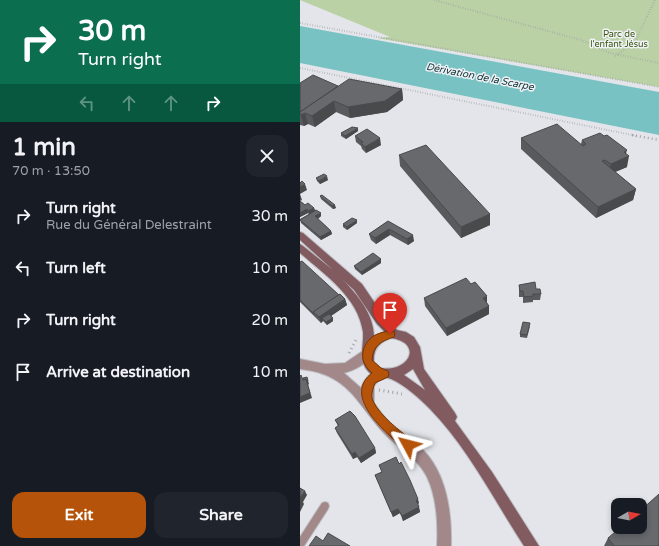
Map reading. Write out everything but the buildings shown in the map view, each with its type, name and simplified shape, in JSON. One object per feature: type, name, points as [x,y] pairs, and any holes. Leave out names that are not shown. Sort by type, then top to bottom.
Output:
[{"type":"main road","points":[[300,235],[358,287],[381,321],[394,334]]},
{"type":"main road","points":[[300,248],[344,288],[365,316],[368,330],[368,362],[372,368],[406,382],[432,403],[465,444],[532,546]]},
{"type":"main road","points":[[367,352],[374,341],[380,337],[394,334],[405,336],[410,340],[415,348],[419,371],[444,404],[465,444]]},
{"type":"main road","points":[[388,374],[403,371],[409,366],[415,354]]},
{"type":"street","points":[[300,364],[324,368],[347,368],[356,364],[367,352]]},
{"type":"street","points":[[324,368],[348,382],[368,403],[389,430],[422,457],[437,486],[443,509],[444,546]]},
{"type":"street","points":[[368,403],[366,393],[368,383],[375,376],[388,374]]},
{"type":"lane","points":[[300,544],[325,506]]},
{"type":"path","points":[[434,0],[581,40],[595,48],[615,56],[659,63]]},
{"type":"path","points":[[615,56],[634,42],[655,0]]},
{"type":"path","points":[[300,23],[659,87]]},
{"type":"path","points":[[300,68],[659,140]]},
{"type":"green space","name":"Parc de l'enfant Jésus","points":[[300,0],[659,0],[659,87],[377,38],[390,37]]},
{"type":"water","name":"Dérivation de la Scarpe","points":[[300,26],[659,92],[659,135],[300,63]]},
{"type":"route","points":[[390,334],[374,341],[368,350],[367,360],[370,365],[377,372],[384,374],[375,376],[370,380],[366,388],[366,393],[368,403],[384,424],[389,430],[408,445]]}]
